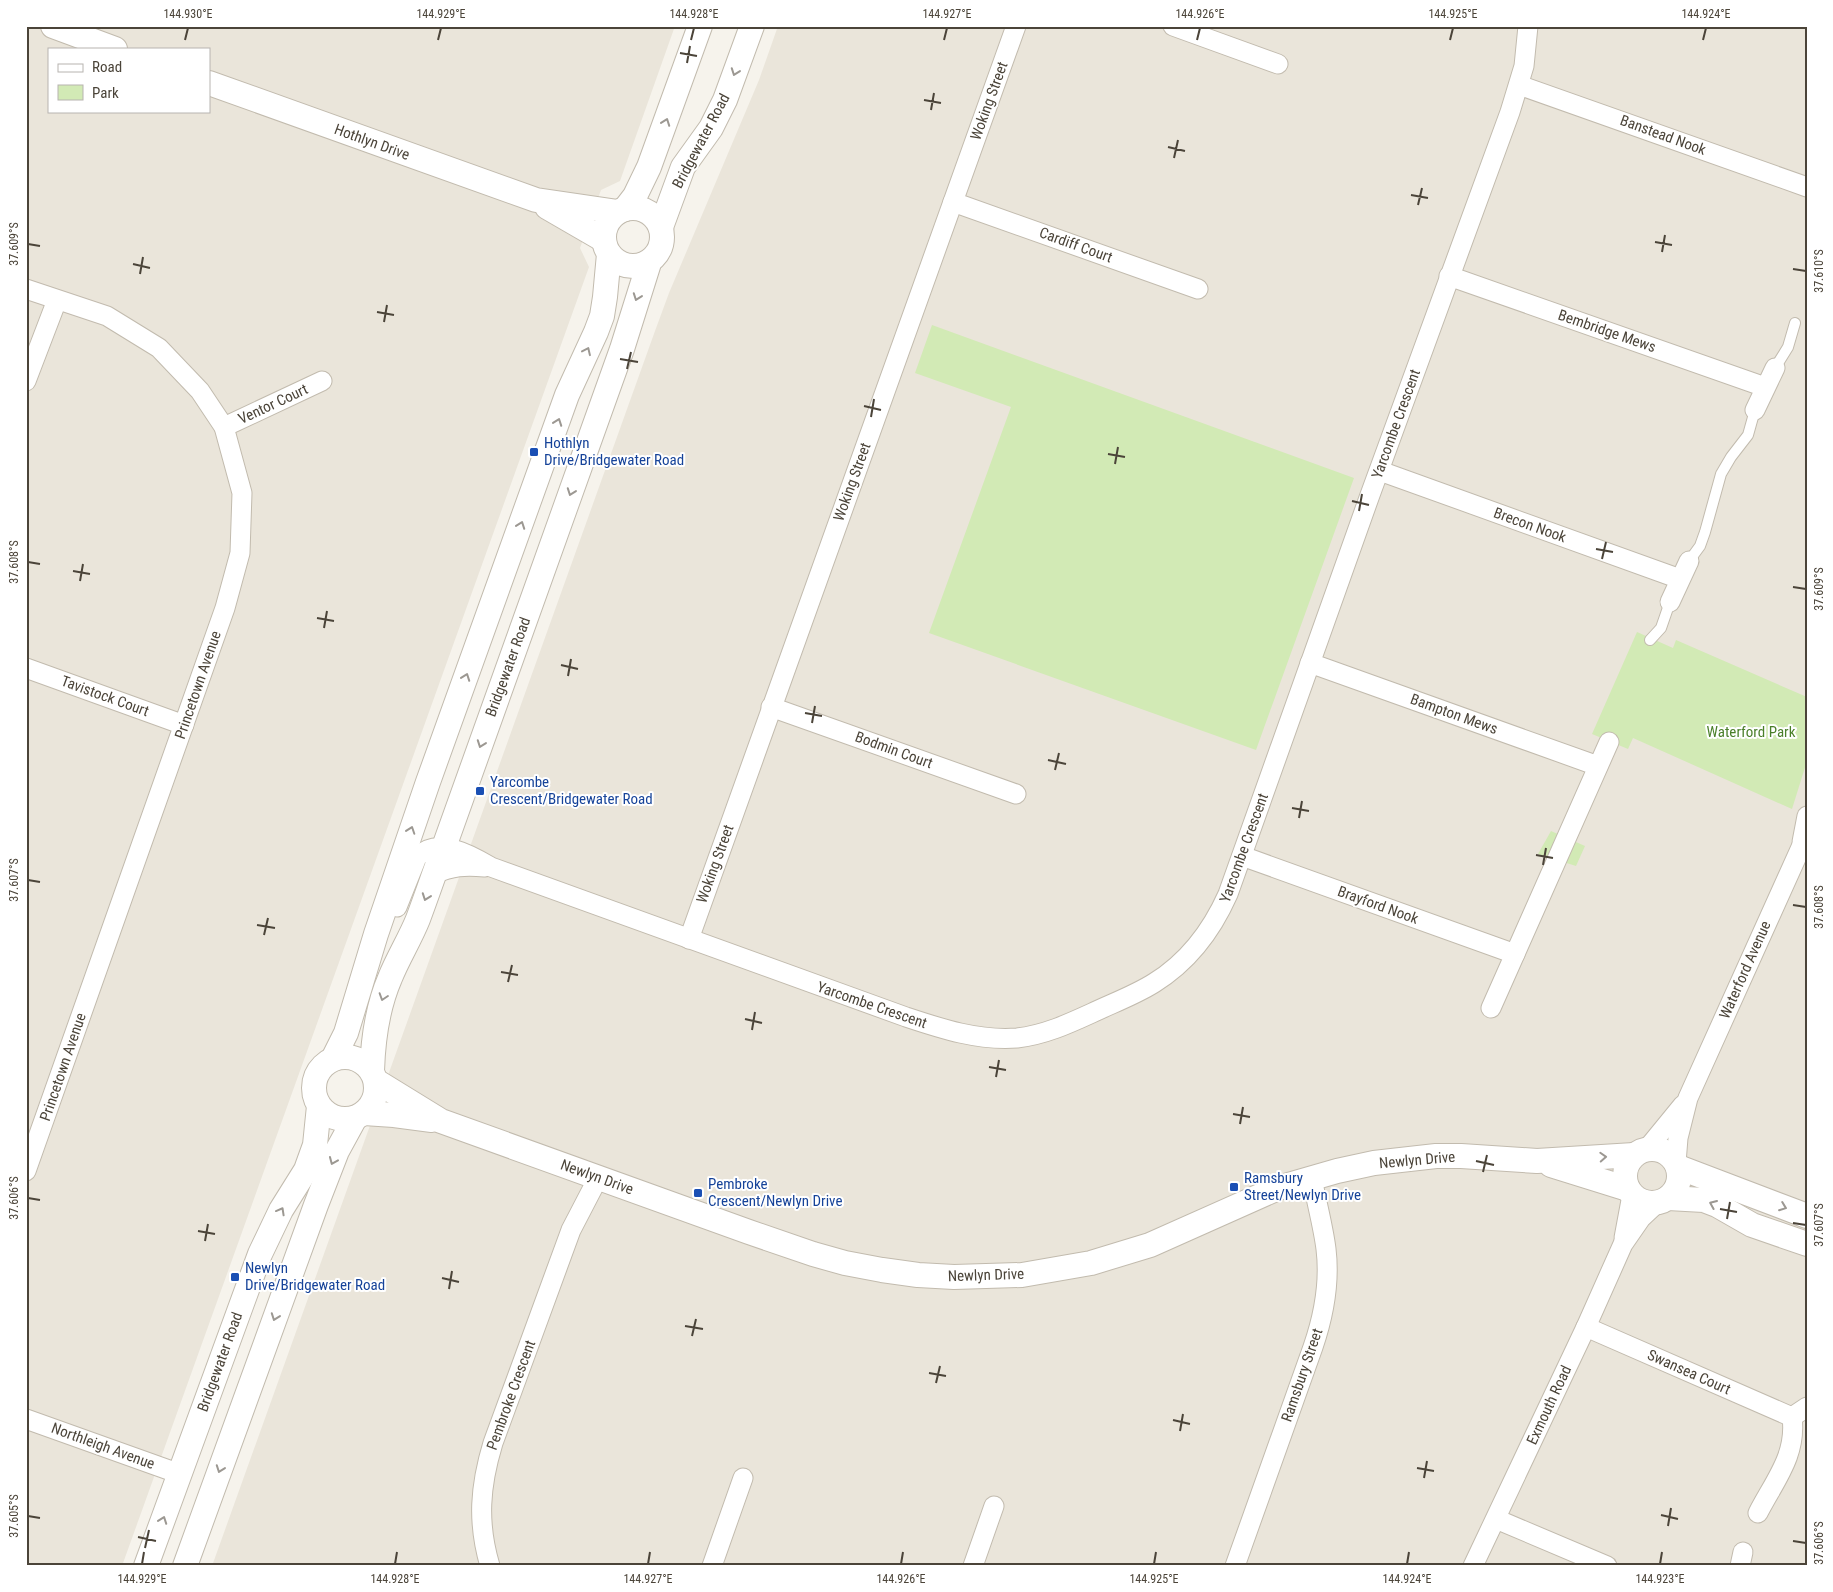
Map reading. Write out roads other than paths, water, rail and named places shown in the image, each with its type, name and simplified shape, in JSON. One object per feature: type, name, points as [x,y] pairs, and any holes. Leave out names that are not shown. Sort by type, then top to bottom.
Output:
[{"type":"street","points":[[53,26],[112,48]]},
{"type":"street","points":[[359,1115],[345,1120],[335,1118],[326,1113],[319,1106],[314,1088],[315,1079],[319,1071],[333,1059],[346,1033],[376,934],[428,782],[572,384],[602,316],[605,296],[607,224],[635,196],[649,168],[700,26]]},
{"type":"street","name":"Bridgewater Road","points":[[661,227],[683,167],[711,128],[725,100],[752,26]]},
{"type":"street","name":"Woking Street","points":[[689,939],[1016,26]]},
{"type":"street","points":[[1173,26],[1278,64]]},
{"type":"street","name":"Yarcombe Crescent","points":[[444,847],[475,857],[491,867],[689,939],[943,1029],[970,1035],[1017,1038],[1060,1027],[1131,995],[1154,983],[1174,969],[1207,934],[1219,914],[1242,856],[1519,85],[1526,52],[1528,26]]},
{"type":"street","name":"Hothlyn Drive","points":[[210,83],[536,200],[621,211]]},
{"type":"street","name":"Banstead Nook","points":[[1519,85],[1807,187]]},
{"type":"street","name":"Hothlyn Drive","points":[[536,200],[607,247]]},
{"type":"street","name":"Cardiff Court","points":[[953,202],[1198,289]]},
{"type":"street","points":[[607,247],[615,261],[632,267],[649,263],[657,256],[662,247],[663,237],[657,219],[642,209],[634,208],[621,211]]},
{"type":"street","name":"Bridgewater Road","points":[[374,1076],[373,1042],[376,1024],[390,978],[417,919],[444,847],[619,356],[649,263]]},
{"type":"street","name":"Bembridge Mews","points":[[1449,276],[1765,387]]},
{"type":"street","name":"Princetown Avenue","points":[[26,289],[107,316],[159,348],[200,391],[224,427],[242,492],[240,553],[225,608],[26,1171]]},
{"type":"street","points":[[26,381],[57,300]]},
{"type":"street","points":[[1755,410],[1775,368]]},
{"type":"street","name":"Ventor Court","points":[[224,427],[322,381]]},
{"type":"street","name":"Brecon Nook","points":[[1380,471],[1680,579]]},
{"type":"street","points":[[1670,602],[1689,561]]},
{"type":"street","name":"Bampton Mews","points":[[1310,664],[1598,766]]},
{"type":"street","name":"Tavistock Court","points":[[26,668],[184,724]]},
{"type":"street","name":"Bodmin Court","points":[[771,707],[1016,794]]},
{"type":"street","points":[[1491,1008],[1609,742]]},
{"type":"street","name":"Waterford Avenue","points":[[1677,1165],[1678,1138],[1688,1098],[1804,838],[1807,816]]},
{"type":"street","points":[[376,934],[394,916],[417,856],[429,849],[444,847]]},
{"type":"street","name":"Brayford Nook","points":[[1242,856],[1515,954]]},
{"type":"street","name":"Yarcombe Crescent","points":[[434,874],[450,867],[468,865],[491,867]]},
{"type":"street","points":[[186,1566],[316,1205],[338,1151],[359,1115],[374,1101],[376,1091],[374,1076],[366,1065],[350,1057],[333,1059]]},
{"type":"street","name":"Newlyn Drive","points":[[374,1076],[441,1121]]},
{"type":"street","name":"Waterford Avenue","points":[[1640,1152],[1671,1122],[1688,1098]]},
{"type":"street","name":"Bridgewater Road","points":[[146,1566],[260,1254],[281,1210],[306,1170],[315,1145],[319,1106]]},
{"type":"street","name":"Newlyn Drive","points":[[359,1115],[394,1114],[441,1121],[821,1257],[882,1270],[954,1277],[1034,1273],[1091,1263],[1120,1255],[1183,1232],[1247,1201],[1312,1177],[1374,1163],[1436,1156],[1537,1161],[1640,1152]]},
{"type":"street","points":[[1662,1201],[1678,1184],[1680,1176],[1677,1165],[1671,1156],[1656,1149],[1640,1152],[1628,1162],[1625,1171],[1625,1180],[1630,1192],[1639,1200],[1648,1203],[1689,1198],[1704,1200],[1718,1205],[1752,1225],[1807,1244]]},
{"type":"street","name":"Newlyn Drive","points":[[1537,1161],[1630,1192]]},
{"type":"street","points":[[1677,1165],[1807,1216]]},
{"type":"street","name":"Pembroke Crescent","points":[[490,1566],[482,1527],[481,1504],[486,1465],[590,1175]]},
{"type":"street","name":"Ramsbury Street","points":[[1235,1566],[1313,1347],[1323,1312],[1326,1291],[1326,1249],[1312,1177]]},
{"type":"street","name":"Exmouth Road","points":[[1623,1244],[1630,1192]]},
{"type":"street","name":"Exmouth Road","points":[[1473,1566],[1586,1327],[1623,1244],[1641,1218],[1662,1201]]},
{"type":"street","name":"Swansea Court","points":[[1586,1327],[1799,1412],[1789,1455],[1758,1513]]},
{"type":"street","name":"Northleigh Avenue","points":[[26,1419],[180,1474]]},
{"type":"street","points":[[712,1566],[743,1478]]},
{"type":"street","points":[[973,1566],[994,1506]]},
{"type":"street","points":[[1496,1519],[1607,1566]]},
{"type":"lane","points":[[1775,368],[1788,347],[1795,322]]},
{"type":"lane","points":[[1689,561],[1700,546],[1721,474],[1748,434],[1755,410]]},
{"type":"lane","points":[[1650,640],[1661,628],[1670,602]]},
{"type":"place","name":"Hothlyn Drive/Bridgewater Road","points":[[534,452]]},
{"type":"place","name":"Yarcombe Crescent/Bridgewater Road","points":[[480,791]]},
{"type":"place","name":"Ramsbury Street/Newlyn Drive","points":[[1234,1187]]},
{"type":"place","name":"Pembroke Crescent/Newlyn Drive","points":[[698,1193]]},
{"type":"place","name":"Newlyn Drive/Bridgewater Road","points":[[235,1277]]},
{"type":"park label","name":"Waterford Park","points":[[1751,732]]}]
